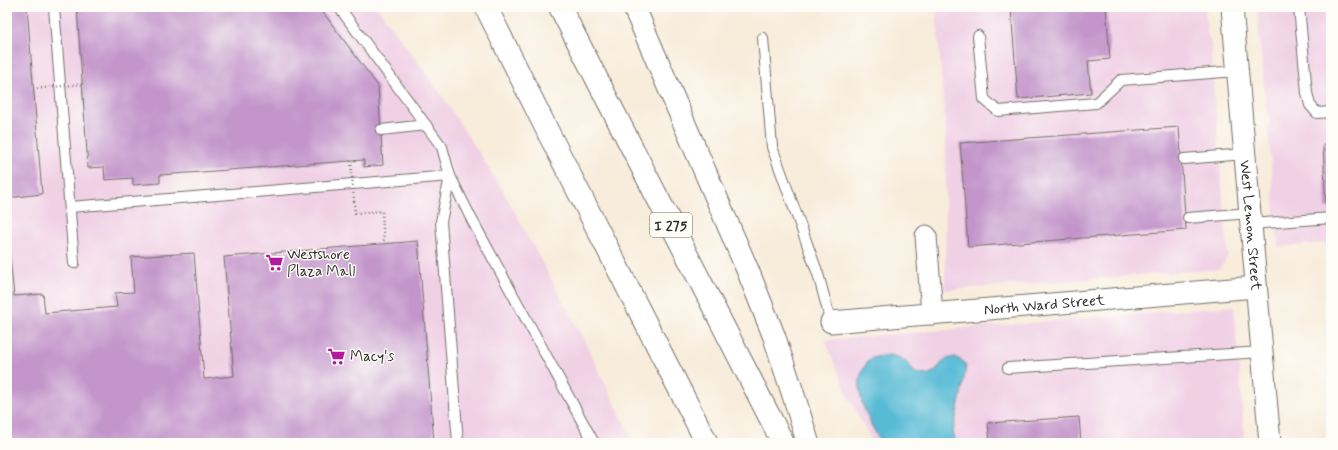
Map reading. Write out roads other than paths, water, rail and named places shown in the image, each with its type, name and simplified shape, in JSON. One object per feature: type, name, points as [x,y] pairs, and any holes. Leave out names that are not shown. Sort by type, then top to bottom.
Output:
[{"type":"highway","points":[[486,7],[549,134],[707,443]]},
{"type":"highway","name":"I 275","points":[[560,7],[783,443]]},
{"type":"highway","points":[[634,7],[748,271],[774,336],[808,443]]},
{"type":"street","name":"West Lemon Street","points":[[1232,7],[1270,443]]},
{"type":"street","points":[[926,236],[932,314]]},
{"type":"street","name":"North Ward Street","points":[[832,322],[1256,287]]},
{"type":"lane","points":[[54,7],[74,264]]},
{"type":"lane","points":[[339,7],[442,147],[450,176],[472,220],[594,443]]},
{"type":"lane","points":[[1299,7],[1307,93],[1310,105],[1317,113],[1331,112]]},
{"type":"lane","points":[[978,36],[984,99],[998,111],[1096,103],[1121,80],[1237,71]]},
{"type":"lane","points":[[763,38],[772,147],[818,274],[832,322]]},
{"type":"lane","points":[[381,130],[426,125]]},
{"type":"lane","points":[[1184,160],[1245,154]]},
{"type":"lane","points":[[70,207],[450,176]]},
{"type":"lane","points":[[450,176],[441,222],[458,443]]},
{"type":"lane","points":[[1188,218],[1331,218]]},
{"type":"lane","points":[[1008,368],[1262,352]]},
{"type":"water","points":[[890,355],[899,357],[915,373],[926,375],[936,371],[944,360],[955,357],[964,362],[966,366],[953,432],[956,443],[881,443],[864,407],[860,387],[861,377],[869,360],[876,357]]},
{"type":"place","name":"Westshore Plaza Mall","points":[[274,263]]},
{"type":"place","name":"Macy's","points":[[337,356]]}]
